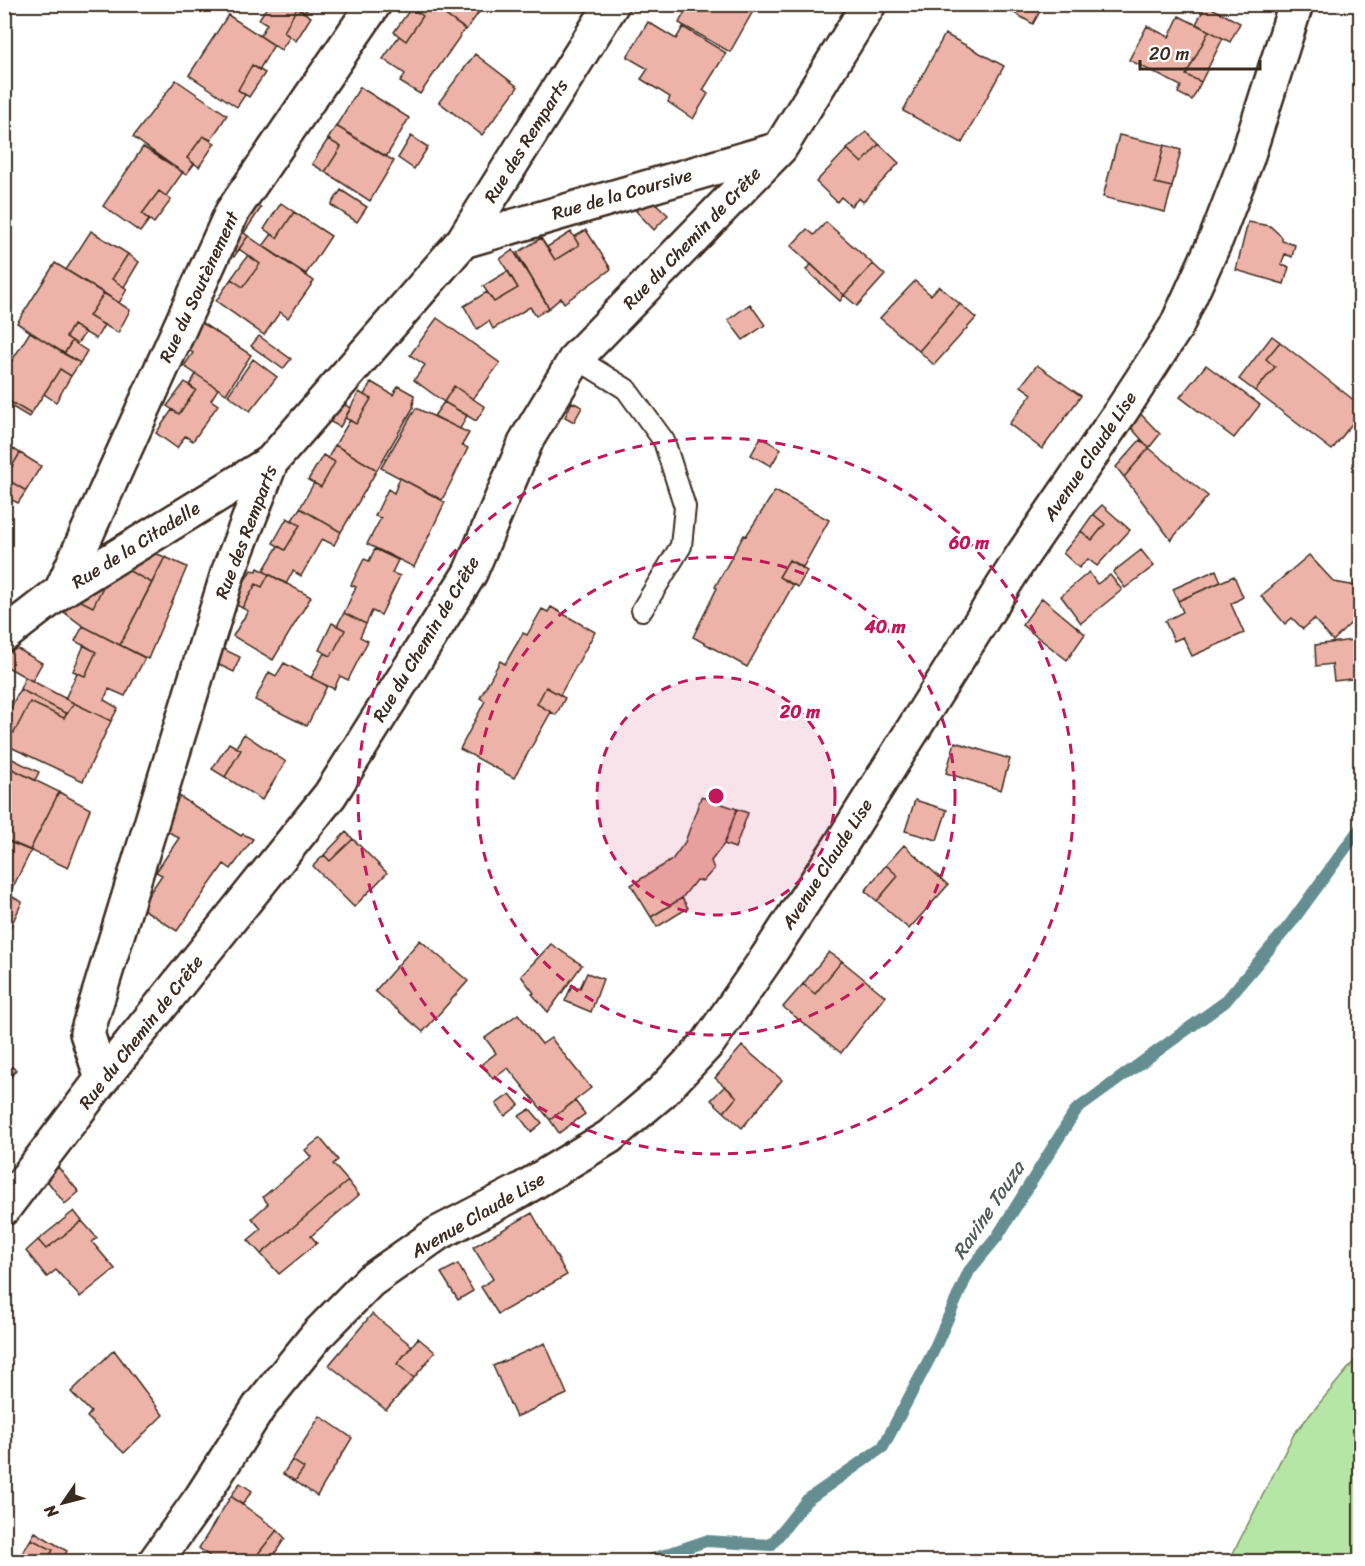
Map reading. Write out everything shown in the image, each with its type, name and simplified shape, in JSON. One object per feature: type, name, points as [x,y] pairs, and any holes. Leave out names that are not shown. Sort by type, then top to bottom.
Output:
[{"type":"street","name":"Rue du Soutènement","points":[[61,591],[232,212],[374,4]]},
{"type":"street","name":"Rue des Remparts","points":[[102,1079],[87,1033],[228,573],[271,462],[464,241],[612,4]]},
{"type":"street","name":"Rue du Chemin de Crête","points":[[4,1208],[102,1079],[330,795],[470,573],[526,439],[576,358],[780,148],[869,4]]},
{"type":"street","name":"Avenue Claude Lise","points":[[155,1562],[201,1498],[259,1407],[317,1335],[370,1281],[437,1234],[518,1192],[609,1137],[661,1093],[708,1043],[838,849],[1022,556],[1176,327],[1216,239],[1239,178],[1296,4]]},
{"type":"street","name":"Rue de la Coursive","points":[[464,241],[780,148]]},
{"type":"street","name":"Rue de la Citadelle","points":[[4,635],[61,591],[271,462]]},
{"type":"lane","points":[[576,358],[626,389],[664,441],[685,507],[681,546],[642,610]]},
{"type":"green space","points":[[1360,1354],[1360,1561],[1229,1561],[1294,1434]]},
{"type":"building","points":[[269,4],[310,4],[305,13],[297,8],[284,32],[290,37],[281,50],[260,36],[267,24],[259,19]]},
{"type":"building","points":[[420,4],[430,4],[465,29],[420,94],[400,82],[405,74],[383,59],[399,36],[406,41],[423,16],[416,11]]},
{"type":"building","points":[[430,4],[485,4],[466,30]]},
{"type":"building","points":[[689,4],[757,4],[730,52],[679,23]]},
{"type":"building","points":[[999,4],[1044,4],[1033,24]]},
{"type":"building","points":[[1206,5],[1240,23],[1230,42],[1196,24]]},
{"type":"building","points":[[297,8],[311,17],[296,41],[284,32]]},
{"type":"building","points":[[411,8],[423,16],[406,41],[394,32]]},
{"type":"building","points":[[228,15],[274,45],[259,70],[252,65],[238,90],[245,95],[237,107],[189,75]]},
{"type":"building","points":[[1179,16],[1209,31],[1186,75],[1201,82],[1192,100],[1178,93],[1181,86],[1129,60],[1147,26],[1169,37]]},
{"type":"building","points":[[648,22],[676,39],[683,27],[726,53],[703,90],[708,94],[693,119],[668,102],[670,97],[641,79],[648,69],[627,57]]},
{"type":"building","points":[[1209,31],[1223,38],[1201,82],[1186,75]]},
{"type":"building","points":[[945,34],[1004,66],[962,143],[903,111]]},
{"type":"building","points":[[475,54],[518,87],[482,135],[439,102]]},
{"type":"building","points":[[252,65],[265,73],[249,97],[238,90]]},
{"type":"building","points":[[176,80],[227,115],[211,140],[203,136],[187,158],[194,164],[186,175],[133,137]]},
{"type":"building","points":[[360,87],[409,118],[386,157],[336,126]]},
{"type":"building","points":[[336,126],[394,161],[370,201],[325,172],[341,147],[328,139]]},
{"type":"building","points":[[866,132],[879,144],[862,163],[847,149]]},
{"type":"building","points":[[1119,135],[1164,145],[1155,183],[1172,187],[1165,212],[1103,197]]},
{"type":"building","points":[[203,136],[215,143],[199,167],[187,158]]},
{"type":"building","points":[[411,136],[428,147],[414,169],[398,158]]},
{"type":"building","points":[[328,139],[341,147],[325,172],[312,164]]},
{"type":"building","points":[[879,144],[899,163],[863,202],[859,198],[851,206],[841,197],[837,202],[816,182],[847,149],[862,163]]},
{"type":"building","points":[[1164,145],[1181,150],[1172,187],[1155,183]]},
{"type":"building","points":[[143,147],[183,172],[166,196],[159,191],[142,214],[149,220],[140,232],[103,206]]},
{"type":"building","points":[[341,190],[367,207],[357,222],[331,205]]},
{"type":"building","points":[[159,191],[171,200],[154,223],[142,214]]},
{"type":"building","points":[[650,198],[668,215],[654,230],[636,211]]},
{"type":"building","points":[[251,201],[261,208],[244,233],[235,226]]},
{"type":"building","points":[[281,203],[294,212],[277,238],[264,229]]},
{"type":"building","points":[[294,212],[331,236],[306,274],[263,246],[272,234],[277,238]]},
{"type":"building","points":[[826,222],[873,264],[844,295],[791,246],[807,229],[814,235]]},
{"type":"building","points":[[1248,222],[1270,226],[1282,237],[1282,241],[1295,245],[1292,257],[1285,254],[1281,265],[1289,267],[1284,284],[1236,270]]},
{"type":"building","points":[[235,226],[248,236],[234,257],[221,247]]},
{"type":"building","points":[[586,230],[611,269],[564,303],[561,298],[549,308],[517,253],[541,238],[555,260],[579,245],[574,237]]},
{"type":"building","points":[[91,231],[128,254],[112,279],[127,289],[119,303],[66,270]]},
{"type":"building","points":[[571,232],[579,245],[555,260],[547,247]]},
{"type":"building","points":[[248,236],[314,281],[288,318],[280,312],[264,335],[216,301],[231,279],[243,287],[260,264],[239,249]]},
{"type":"building","points":[[513,250],[549,308],[536,316],[530,307],[493,329],[489,321],[477,329],[464,306],[487,292],[494,302],[518,288],[500,259]]},
{"type":"building","points":[[128,254],[139,262],[124,287],[112,279]]},
{"type":"building","points":[[248,255],[260,264],[243,287],[231,279]]},
{"type":"building","points":[[55,263],[104,293],[89,316],[104,325],[96,339],[73,325],[66,337],[72,341],[64,354],[17,323]]},
{"type":"building","points":[[811,264],[844,295],[840,301],[806,270]]},
{"type":"building","points":[[873,264],[885,275],[857,306],[844,295]]},
{"type":"building","points":[[508,271],[518,288],[494,302],[483,286]]},
{"type":"building","points":[[915,281],[931,295],[939,286],[960,304],[919,351],[880,318]]},
{"type":"building","points":[[104,293],[130,310],[118,333],[89,316]]},
{"type":"building","points":[[750,304],[765,325],[743,340],[728,320]]},
{"type":"building","points":[[960,304],[976,318],[934,365],[919,351]]},
{"type":"building","points":[[437,318],[500,363],[473,399],[454,386],[444,402],[414,380],[425,365],[410,355]]},
{"type":"building","points":[[202,323],[251,355],[226,394],[184,366],[193,353],[185,347]]},
{"type":"building","points":[[73,325],[85,333],[77,344],[66,337]]},
{"type":"building","points":[[30,332],[80,363],[71,376],[60,369],[31,414],[4,398],[4,380],[10,372],[6,370]]},
{"type":"building","points":[[259,336],[291,359],[283,369],[251,346]]},
{"type":"building","points":[[1272,336],[1280,342],[1266,359],[1275,367],[1255,391],[1239,379]]},
{"type":"building","points":[[72,341],[87,351],[80,363],[64,354]]},
{"type":"building","points":[[1280,342],[1360,405],[1360,413],[1332,450],[1255,391],[1275,367],[1266,359]]},
{"type":"building","points":[[253,359],[277,377],[250,411],[228,395]]},
{"type":"building","points":[[1037,365],[1081,396],[1042,449],[1009,424],[1032,394],[1021,386]]},
{"type":"building","points":[[1206,365],[1260,405],[1234,438],[1180,397]]},
{"type":"building","points":[[60,369],[71,376],[56,402],[44,394]]},
{"type":"building","points":[[196,374],[218,389],[211,400],[218,405],[193,441],[185,436],[177,448],[156,433],[172,410],[179,414],[196,390],[189,386]]},
{"type":"building","points":[[185,382],[196,390],[179,414],[167,406]]},
{"type":"building","points":[[371,382],[393,395],[398,386],[414,395],[413,408],[377,470],[335,445],[350,420],[356,424],[371,399],[364,395]]},
{"type":"building","points":[[454,386],[485,407],[476,421],[444,402]]},
{"type":"building","points":[[359,392],[371,399],[356,424],[345,418]]},
{"type":"building","points":[[330,397],[351,408],[340,427],[316,414]]},
{"type":"building","points":[[4,398],[31,414],[29,417],[4,402]]},
{"type":"building","points":[[1128,401],[1160,434],[1149,448],[1119,414]]},
{"type":"building","points":[[444,402],[467,415],[460,429],[434,416]]},
{"type":"building","points":[[572,402],[582,407],[574,422],[565,417]]},
{"type":"building","points":[[416,408],[469,433],[462,445],[468,448],[442,500],[381,468]]},
{"type":"building","points":[[761,437],[781,449],[771,466],[751,455]]},
{"type":"building","points":[[1140,440],[1149,448],[1124,477],[1116,467]]},
{"type":"building","points":[[4,443],[20,453],[5,478],[26,491],[18,503],[4,496]]},
{"type":"building","points":[[335,445],[377,470],[341,532],[300,508],[314,483],[321,487],[335,462],[328,458]]},
{"type":"building","points":[[1149,448],[1208,496],[1171,540],[1124,477]]},
{"type":"building","points":[[20,453],[41,466],[26,491],[5,478]]},
{"type":"building","points":[[323,455],[335,462],[321,487],[308,480]]},
{"type":"building","points":[[400,478],[445,502],[414,567],[367,544],[381,518],[375,516],[388,489],[394,493]]},
{"type":"building","points":[[775,491],[829,520],[803,567],[789,560],[779,577],[793,585],[747,667],[693,637],[717,588],[715,587],[744,535],[746,536]]},
{"type":"building","points":[[1102,505],[1130,530],[1097,566],[1088,559],[1079,568],[1063,553],[1081,531],[1092,540],[1105,524],[1093,514]]},
{"type":"building","points":[[300,508],[341,532],[334,545],[322,539],[301,576],[293,571],[286,584],[263,571],[278,546],[285,550],[300,525],[292,520]]},
{"type":"building","points":[[1093,514],[1105,524],[1092,540],[1081,531]]},
{"type":"building","points":[[287,518],[300,525],[285,550],[273,543]]},
{"type":"building","points":[[375,549],[398,560],[392,573],[400,576],[381,615],[372,611],[366,624],[344,613],[356,587],[351,585],[364,559],[369,561]]},
{"type":"building","points":[[147,550],[165,557],[152,583],[118,565]]},
{"type":"building","points":[[1141,550],[1154,566],[1125,588],[1113,572]]},
{"type":"building","points":[[1309,555],[1334,582],[1356,586],[1360,614],[1333,641],[1314,619],[1303,629],[1292,618],[1285,624],[1261,596]]},
{"type":"building","points":[[165,557],[187,567],[148,659],[120,645]]},
{"type":"building","points":[[789,560],[807,571],[798,587],[779,577]]},
{"type":"building","points":[[118,565],[152,583],[120,645],[83,626],[53,604],[69,595],[93,607],[109,575]]},
{"type":"building","points":[[258,568],[269,574],[262,587],[256,584],[242,608],[232,602],[251,570],[257,571]]},
{"type":"building","points":[[1216,570],[1221,582],[1178,601],[1173,589]]},
{"type":"building","points":[[1089,572],[1097,584],[1110,575],[1122,590],[1081,623],[1061,596]]},
{"type":"building","points":[[269,574],[311,597],[273,660],[233,636],[248,611],[242,608],[256,584],[262,587]]},
{"type":"building","points":[[109,575],[93,607],[69,595]]},
{"type":"building","points":[[1234,576],[1243,597],[1231,604],[1244,633],[1192,656],[1183,637],[1174,641],[1165,621],[1183,612],[1178,601]]},
{"type":"building","points":[[1042,598],[1085,634],[1067,660],[1022,625]]},
{"type":"building","points":[[551,607],[595,632],[560,695],[546,687],[537,704],[551,712],[514,778],[460,749],[485,701],[480,698],[500,661],[505,664],[523,633],[527,635],[542,609],[548,612]]},
{"type":"building","points":[[344,613],[366,624],[360,637],[368,641],[348,680],[340,676],[334,689],[311,678],[324,653],[331,656],[345,630],[337,626]]},
{"type":"building","points":[[332,623],[345,630],[331,656],[319,650]]},
{"type":"building","points":[[83,626],[145,658],[125,696],[109,689],[104,700],[118,708],[111,721],[65,699],[77,673],[85,676],[96,652],[75,641]]},
{"type":"building","points":[[1360,639],[1360,678],[1334,681],[1332,664],[1316,666],[1315,645]]},
{"type":"building","points":[[6,642],[42,663],[32,681],[4,665]]},
{"type":"building","points":[[84,645],[96,652],[85,676],[73,671]]},
{"type":"building","points":[[215,645],[240,657],[234,672],[209,660]]},
{"type":"building","points":[[284,663],[327,686],[307,726],[255,700],[269,672],[276,676]]},
{"type":"building","points":[[25,677],[74,703],[67,714],[20,689]]},
{"type":"building","points":[[546,687],[565,698],[556,715],[537,704]]},
{"type":"building","points":[[20,689],[67,714],[64,718],[30,702],[14,733],[9,730],[4,741],[4,722]]},
{"type":"building","points":[[30,702],[64,718],[74,703],[111,721],[83,781],[4,744],[9,730],[14,733]]},
{"type":"building","points":[[244,734],[286,762],[262,800],[225,777],[241,750],[236,747]]},
{"type":"building","points":[[955,742],[1010,759],[1001,790],[946,773]]},
{"type":"building","points":[[229,743],[241,750],[225,777],[212,769]]},
{"type":"building","points":[[4,755],[39,772],[35,780],[4,765]]},
{"type":"building","points":[[4,765],[59,792],[30,850],[4,839]]},
{"type":"building","points":[[59,792],[90,809],[68,868],[30,850]]},
{"type":"building","points":[[179,796],[241,836],[243,834],[253,839],[231,869],[224,864],[177,931],[140,907],[162,875],[156,872],[179,838],[159,826]]},
{"type":"building","points":[[701,797],[737,809],[724,844],[711,861],[714,869],[703,881],[696,880],[682,898],[651,917],[631,885],[672,860],[685,842]]},
{"type":"building","points":[[915,800],[947,810],[937,840],[905,831]]},
{"type":"building","points":[[737,809],[748,813],[735,848],[724,844]]},
{"type":"building","points":[[346,832],[353,839],[330,861],[324,855]]},
{"type":"building","points":[[353,839],[387,873],[354,907],[313,866],[324,855],[330,861]]},
{"type":"building","points":[[7,841],[31,851],[9,895],[22,902],[6,937],[4,847]]},
{"type":"building","points":[[904,845],[948,885],[909,929],[877,901],[898,876],[886,865]]},
{"type":"building","points":[[886,865],[898,876],[877,901],[865,891]]},
{"type":"building","points":[[682,898],[688,908],[657,927],[651,917]]},
{"type":"building","points":[[420,940],[468,981],[423,1032],[375,991]]},
{"type":"building","points":[[551,944],[582,965],[548,1012],[532,994],[534,993],[521,976]]},
{"type":"building","points":[[829,952],[842,961],[815,994],[803,984]]},
{"type":"building","points":[[842,961],[885,996],[841,1053],[783,1007],[803,984],[815,994]]},
{"type":"building","points":[[587,973],[603,979],[591,1012],[565,1001],[572,985],[580,988]]},
{"type":"building","points":[[518,1014],[542,1044],[551,1038],[591,1088],[550,1120],[508,1068],[493,1079],[482,1064],[496,1053],[485,1038]]},
{"type":"building","points":[[742,1046],[782,1080],[742,1128],[724,1112],[737,1097],[715,1078]]},
{"type":"building","points":[[4,1061],[16,1070],[4,1086]]},
{"type":"building","points":[[725,1086],[737,1097],[724,1112],[711,1100]]},
{"type":"building","points":[[510,1094],[519,1105],[505,1116],[496,1104]]},
{"type":"building","points":[[575,1101],[585,1114],[559,1133],[550,1120]]},
{"type":"building","points":[[530,1109],[542,1123],[531,1132],[519,1116]]},
{"type":"building","points":[[320,1138],[338,1160],[333,1164],[348,1181],[261,1254],[248,1240],[261,1229],[252,1218],[268,1204],[263,1197],[311,1157],[305,1150]]},
{"type":"building","points":[[58,1167],[79,1192],[65,1204],[45,1178]]},
{"type":"building","points":[[348,1181],[359,1195],[311,1236],[317,1243],[279,1274],[261,1254]]},
{"type":"building","points":[[74,1211],[82,1221],[46,1249],[38,1240]]},
{"type":"building","points":[[532,1213],[567,1275],[498,1314],[481,1287],[493,1279],[473,1247]]},
{"type":"building","points":[[82,1221],[97,1238],[92,1242],[115,1269],[80,1297],[56,1270],[47,1277],[26,1251],[38,1240],[46,1249]]},
{"type":"building","points":[[458,1264],[473,1291],[458,1300],[441,1273]]},
{"type":"building","points":[[372,1314],[412,1346],[397,1364],[414,1378],[386,1410],[329,1365]]},
{"type":"building","points":[[418,1338],[435,1352],[414,1378],[397,1364]]},
{"type":"building","points":[[545,1343],[567,1394],[516,1417],[493,1366]]},
{"type":"building","points":[[114,1350],[163,1415],[124,1453],[87,1417],[91,1412],[71,1392]]},
{"type":"building","points":[[320,1416],[352,1438],[317,1496],[295,1481],[304,1468],[292,1460]]},
{"type":"building","points":[[292,1460],[304,1468],[295,1481],[283,1474]]},
{"type":"building","points":[[240,1483],[252,1491],[242,1505],[231,1496]]},
{"type":"building","points":[[231,1496],[277,1530],[257,1555],[264,1562],[217,1562],[199,1548]]},
{"type":"building","points":[[277,1530],[285,1538],[269,1562],[264,1562],[257,1555]]},
{"type":"building","points":[[35,1532],[67,1551],[61,1562],[46,1562],[53,1550],[31,1539]]},
{"type":"building","points":[[31,1539],[53,1550],[46,1562],[17,1562]]},
{"type":"waterway","name":"Ravine Touza","points":[[644,1562],[706,1541],[771,1545],[807,1500],[883,1447],[932,1354],[969,1271],[997,1237],[1076,1110],[1225,1002],[1291,923],[1360,828]]}]
